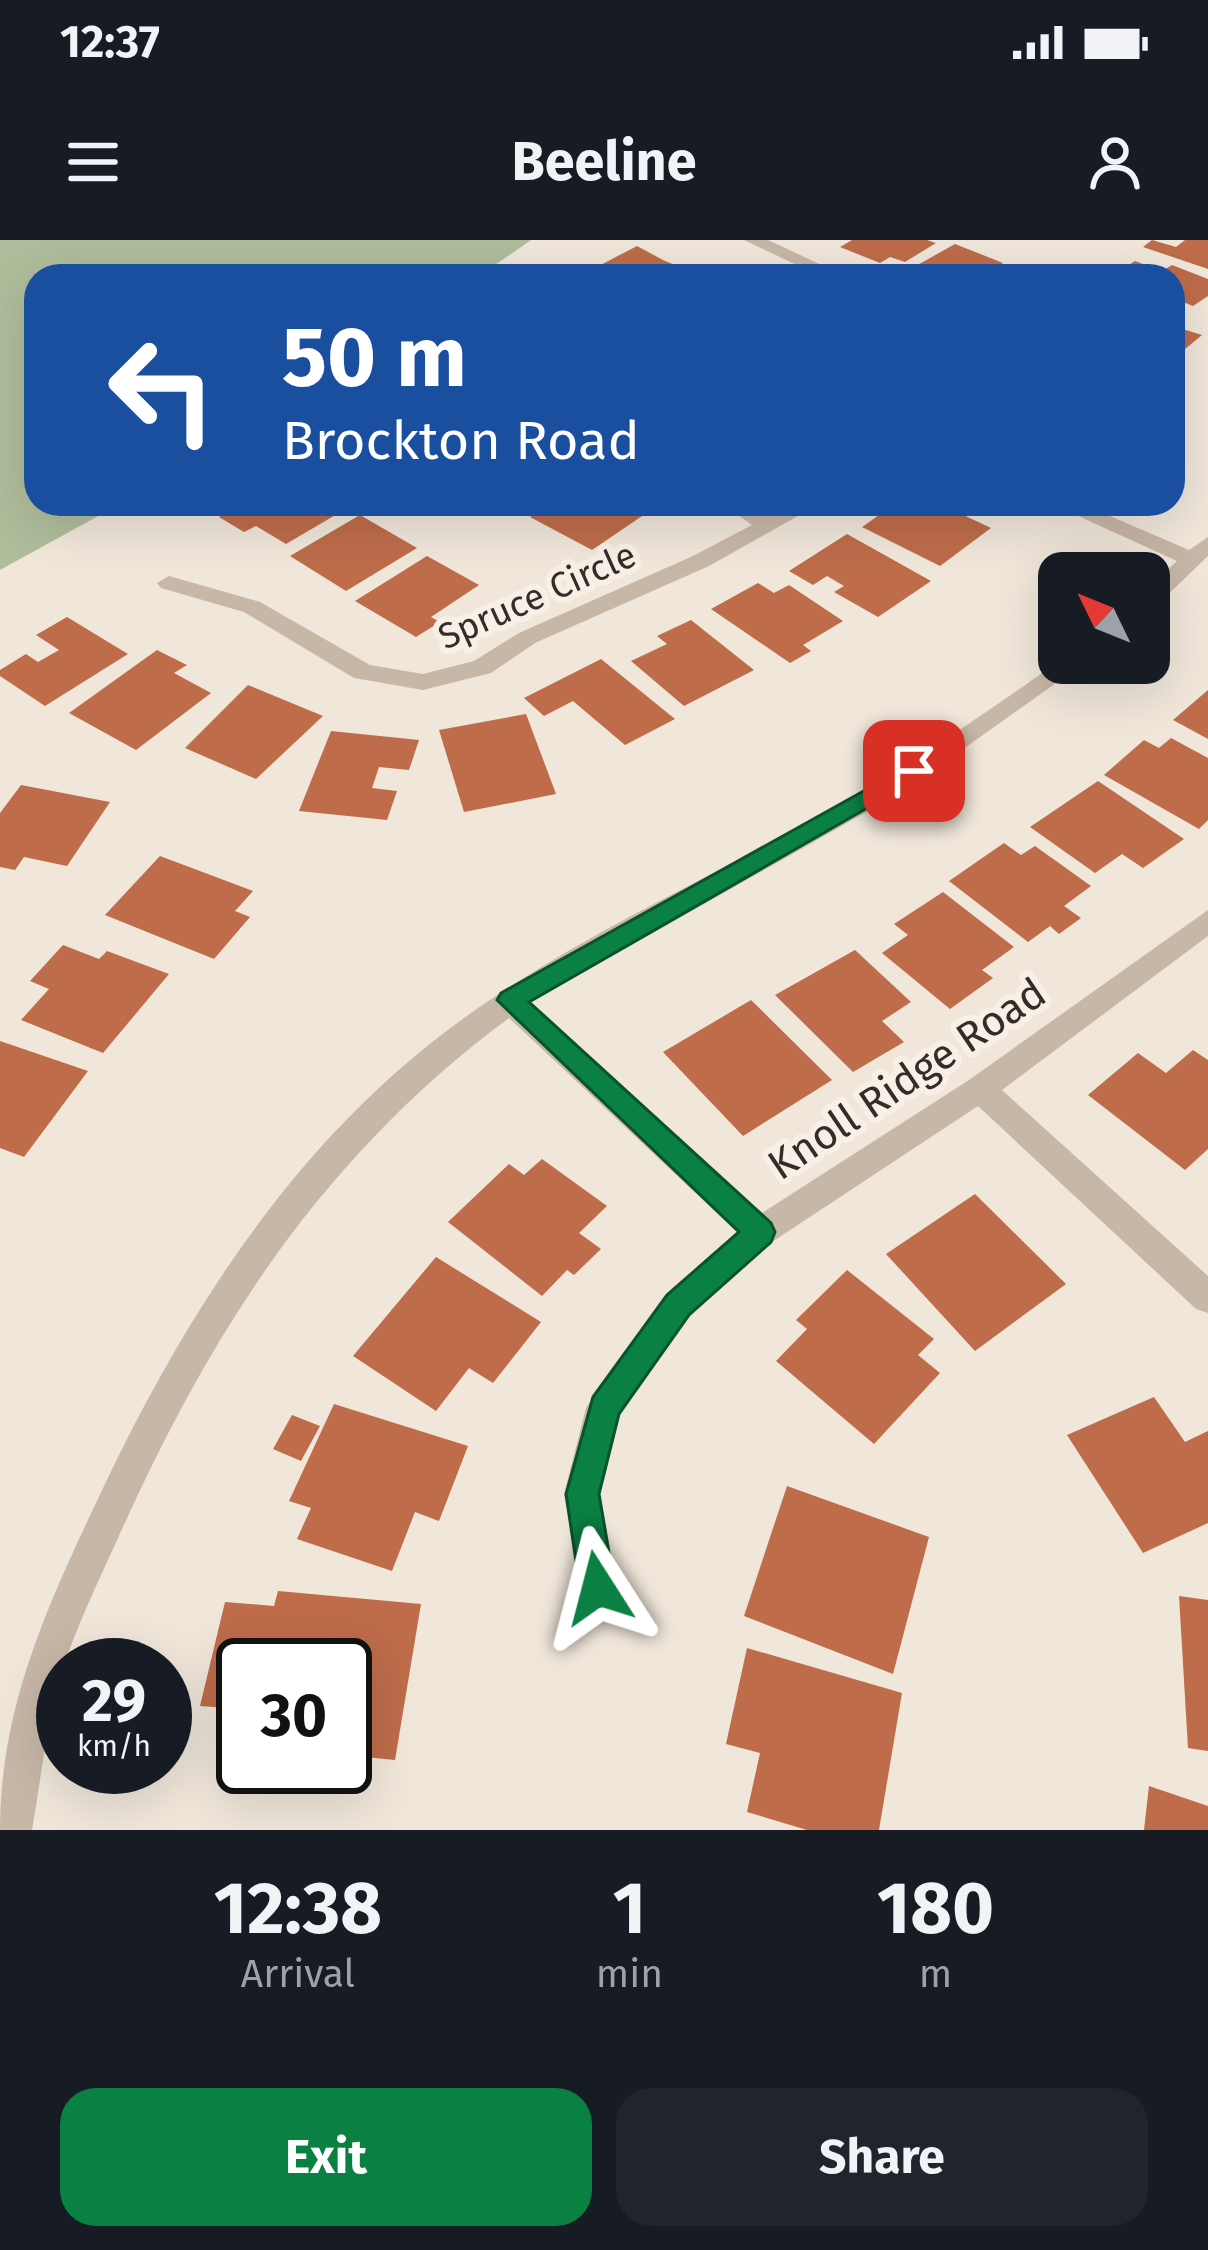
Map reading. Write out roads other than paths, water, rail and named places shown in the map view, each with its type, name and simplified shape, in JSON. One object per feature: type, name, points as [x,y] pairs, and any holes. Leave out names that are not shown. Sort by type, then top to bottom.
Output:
[{"type":"street","points":[[753,240],[808,264]]},
{"type":"street","points":[[754,516],[770,526]]},
{"type":"street","name":"Spruce Circle","points":[[169,583],[252,607],[363,672],[423,682],[482,667],[526,638],[787,516]]},
{"type":"street","points":[[1098,516],[1201,552],[1170,581]]},
{"type":"street","points":[[11,1830],[44,1665],[179,1369],[249,1257],[336,1150],[419,1070],[510,1000],[839,817],[952,748],[1042,684]]},
{"type":"street","name":"Knoll Ridge Road","points":[[598,1588],[583,1494],[604,1408],[678,1305],[760,1232],[980,1089],[1208,920]]},
{"type":"street","points":[[510,1000],[760,1232]]},
{"type":"street","points":[[980,1089],[1208,1298]]}]
